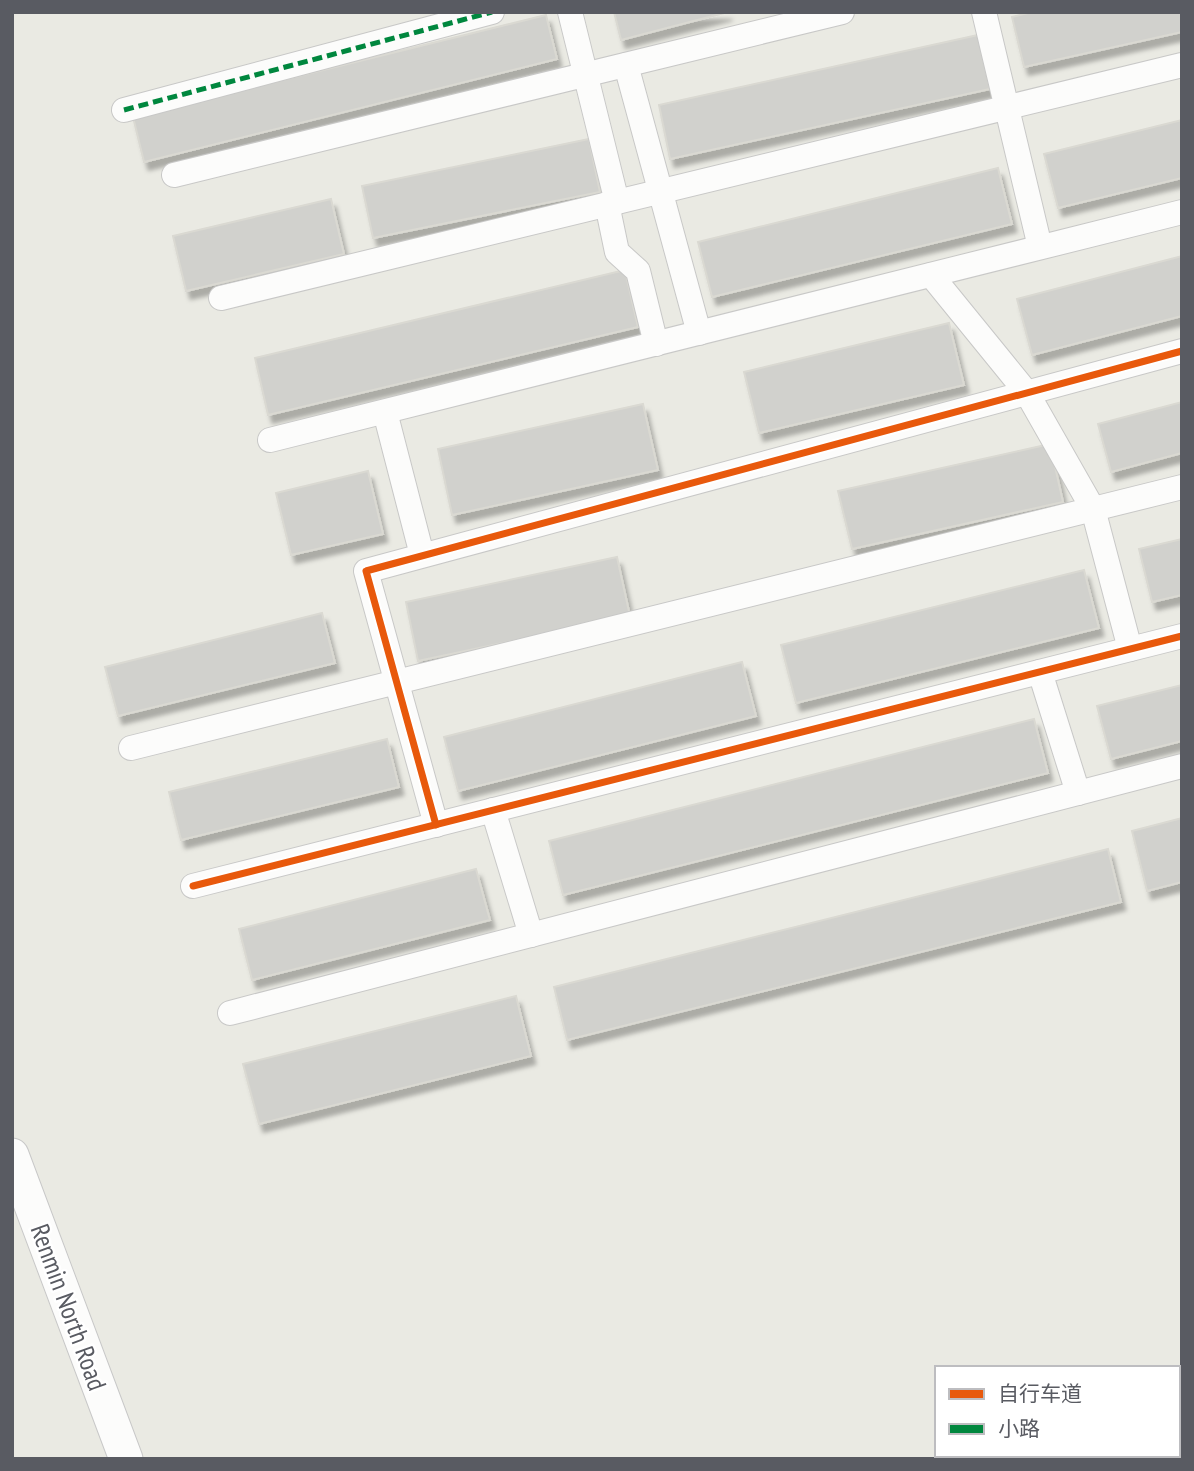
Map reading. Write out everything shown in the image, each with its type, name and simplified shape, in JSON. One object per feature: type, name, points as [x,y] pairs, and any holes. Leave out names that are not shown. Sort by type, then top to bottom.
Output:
[{"type":"main road","name":"Renmin North Road","points":[[12,1155],[126,1459]]},
{"type":"street","points":[[124,110],[492,12]]},
{"type":"street","points":[[570,12],[612,203],[617,252],[638,271],[656,344]]},
{"type":"street","points":[[174,175],[842,12]]},
{"type":"street","points":[[984,12],[1040,247]]},
{"type":"street","points":[[626,65],[699,332]]},
{"type":"street","points":[[221,298],[1182,65]]},
{"type":"street","points":[[270,440],[1182,212]]},
{"type":"street","points":[[931,275],[1027,393],[1093,509],[1130,649]]},
{"type":"street","points":[[436,825],[366,571],[1182,351]]},
{"type":"street","points":[[385,412],[422,555]]},
{"type":"street","points":[[131,748],[1182,487]]},
{"type":"street","points":[[192,886],[1182,636]]},
{"type":"street","points":[[1040,672],[1078,793]]},
{"type":"street","points":[[230,1013],[1182,766]]},
{"type":"street","points":[[493,810],[531,935]]},
{"type":"building","points":[[614,12],[728,12],[621,40]]},
{"type":"building","points":[[1032,12],[1182,12],[1182,32],[1024,67],[1012,17]]},
{"type":"building","points":[[546,15],[557,59],[144,162],[133,117]]},
{"type":"building","points":[[978,35],[990,89],[670,159],[659,105]]},
{"type":"building","points":[[1182,120],[1182,178],[1058,208],[1044,154]]},
{"type":"building","points":[[589,139],[600,192],[373,238],[362,186]]},
{"type":"building","points":[[998,168],[1012,224],[712,297],[698,242]]},
{"type":"building","points":[[331,199],[344,254],[186,291],[173,236]]},
{"type":"building","points":[[1182,256],[1182,316],[1032,355],[1017,299]]},
{"type":"building","points":[[625,270],[638,327],[268,415],[255,358]]},
{"type":"building","points":[[949,323],[964,385],[759,433],[744,372]]},
{"type":"building","points":[[1182,402],[1182,453],[1111,472],[1098,424]]},
{"type":"building","points":[[643,404],[658,470],[452,515],[438,449]]},
{"type":"building","points":[[1050,444],[1063,502],[852,549],[838,491]]},
{"type":"building","points":[[368,471],[383,534],[291,555],[276,493]]},
{"type":"building","points":[[1182,539],[1182,595],[1152,602],[1139,549]]},
{"type":"building","points":[[617,557],[630,616],[418,661],[406,602]]},
{"type":"building","points":[[1084,570],[1099,628],[796,703],[781,645]]},
{"type":"building","points":[[322,613],[335,663],[118,716],[105,667]]},
{"type":"building","points":[[742,662],[756,716],[458,791],[444,737]]},
{"type":"building","points":[[1182,685],[1182,741],[1111,759],[1097,706]]},
{"type":"building","points":[[1034,719],[1048,773],[563,895],[549,841]]},
{"type":"building","points":[[387,739],[399,787],[181,840],[169,792]]},
{"type":"building","points":[[1182,818],[1182,882],[1147,891],[1132,831]]},
{"type":"building","points":[[1108,849],[1121,902],[567,1040],[554,987]]},
{"type":"building","points":[[476,869],[490,920],[252,980],[239,929]]},
{"type":"building","points":[[516,996],[531,1056],[259,1124],[243,1064]]},
{"type":"marked path","points":[[124,110],[492,12]]},
{"type":"cycle path","points":[[436,825],[366,571],[1182,351]]},
{"type":"cycle path","points":[[193,886],[1182,636]]}]
